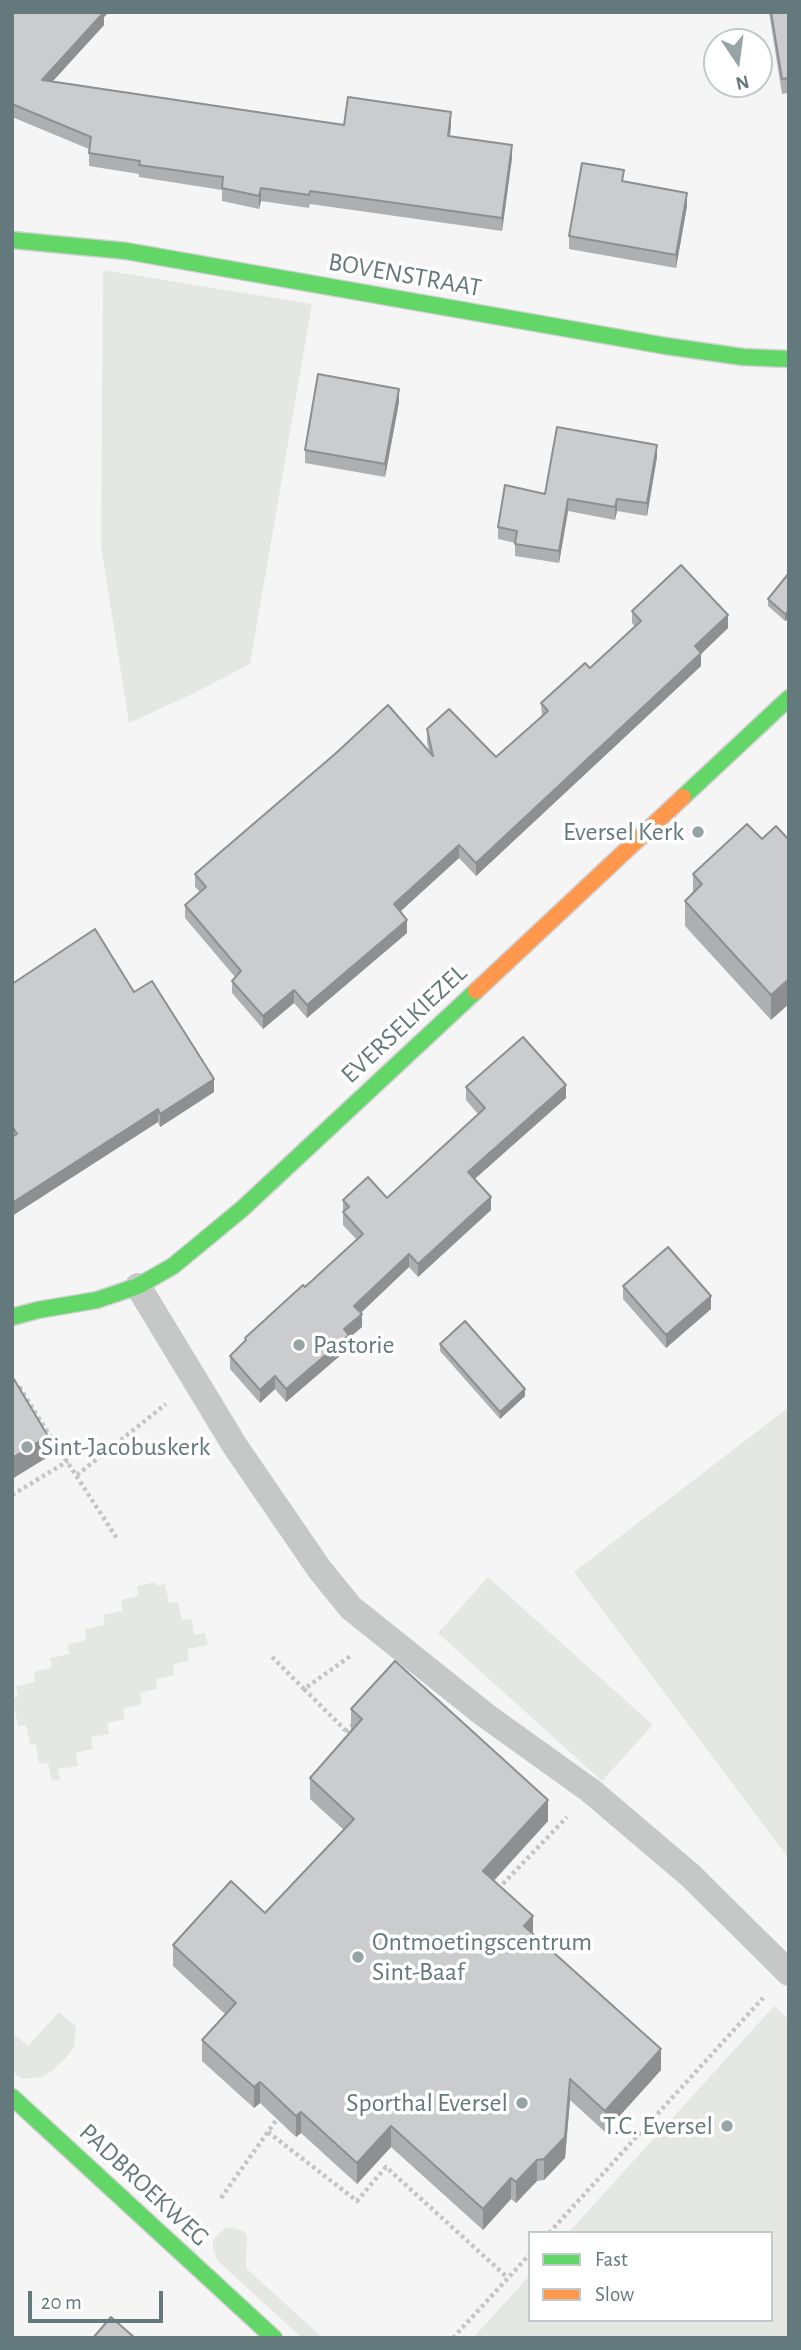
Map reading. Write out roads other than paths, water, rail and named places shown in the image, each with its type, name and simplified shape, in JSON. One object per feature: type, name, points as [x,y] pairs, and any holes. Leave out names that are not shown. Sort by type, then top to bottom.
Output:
[{"type":"street","name":"BOVENSTRAAT","points":[[12,240],[126,251],[666,346],[743,357],[789,359]]},
{"type":"street","name":"EVERSELKIEZEL","points":[[12,1317],[97,1300],[138,1286],[173,1266],[242,1209],[789,698]]},
{"type":"street","name":"PADBROEKWEG","points":[[12,2097],[274,2338]]},
{"type":"lane","points":[[138,1286],[242,1457],[320,1570],[351,1608],[485,1715],[591,1791],[691,1876],[788,1972]]},
{"type":"place","name":"Eversel Kerk","points":[[698,832]]},
{"type":"place","name":"Pastorie","points":[[299,1345]]},
{"type":"place","name":"Sint-Jacobuskerk","points":[[27,1447]]},
{"type":"place","name":"Ontmoetingscentrum Sint-Baaf","points":[[358,1957]]},
{"type":"place","name":"Sporthal Eversel","points":[[522,2103]]},
{"type":"place","name":"T.C. Eversel","points":[[727,2126]]}]
